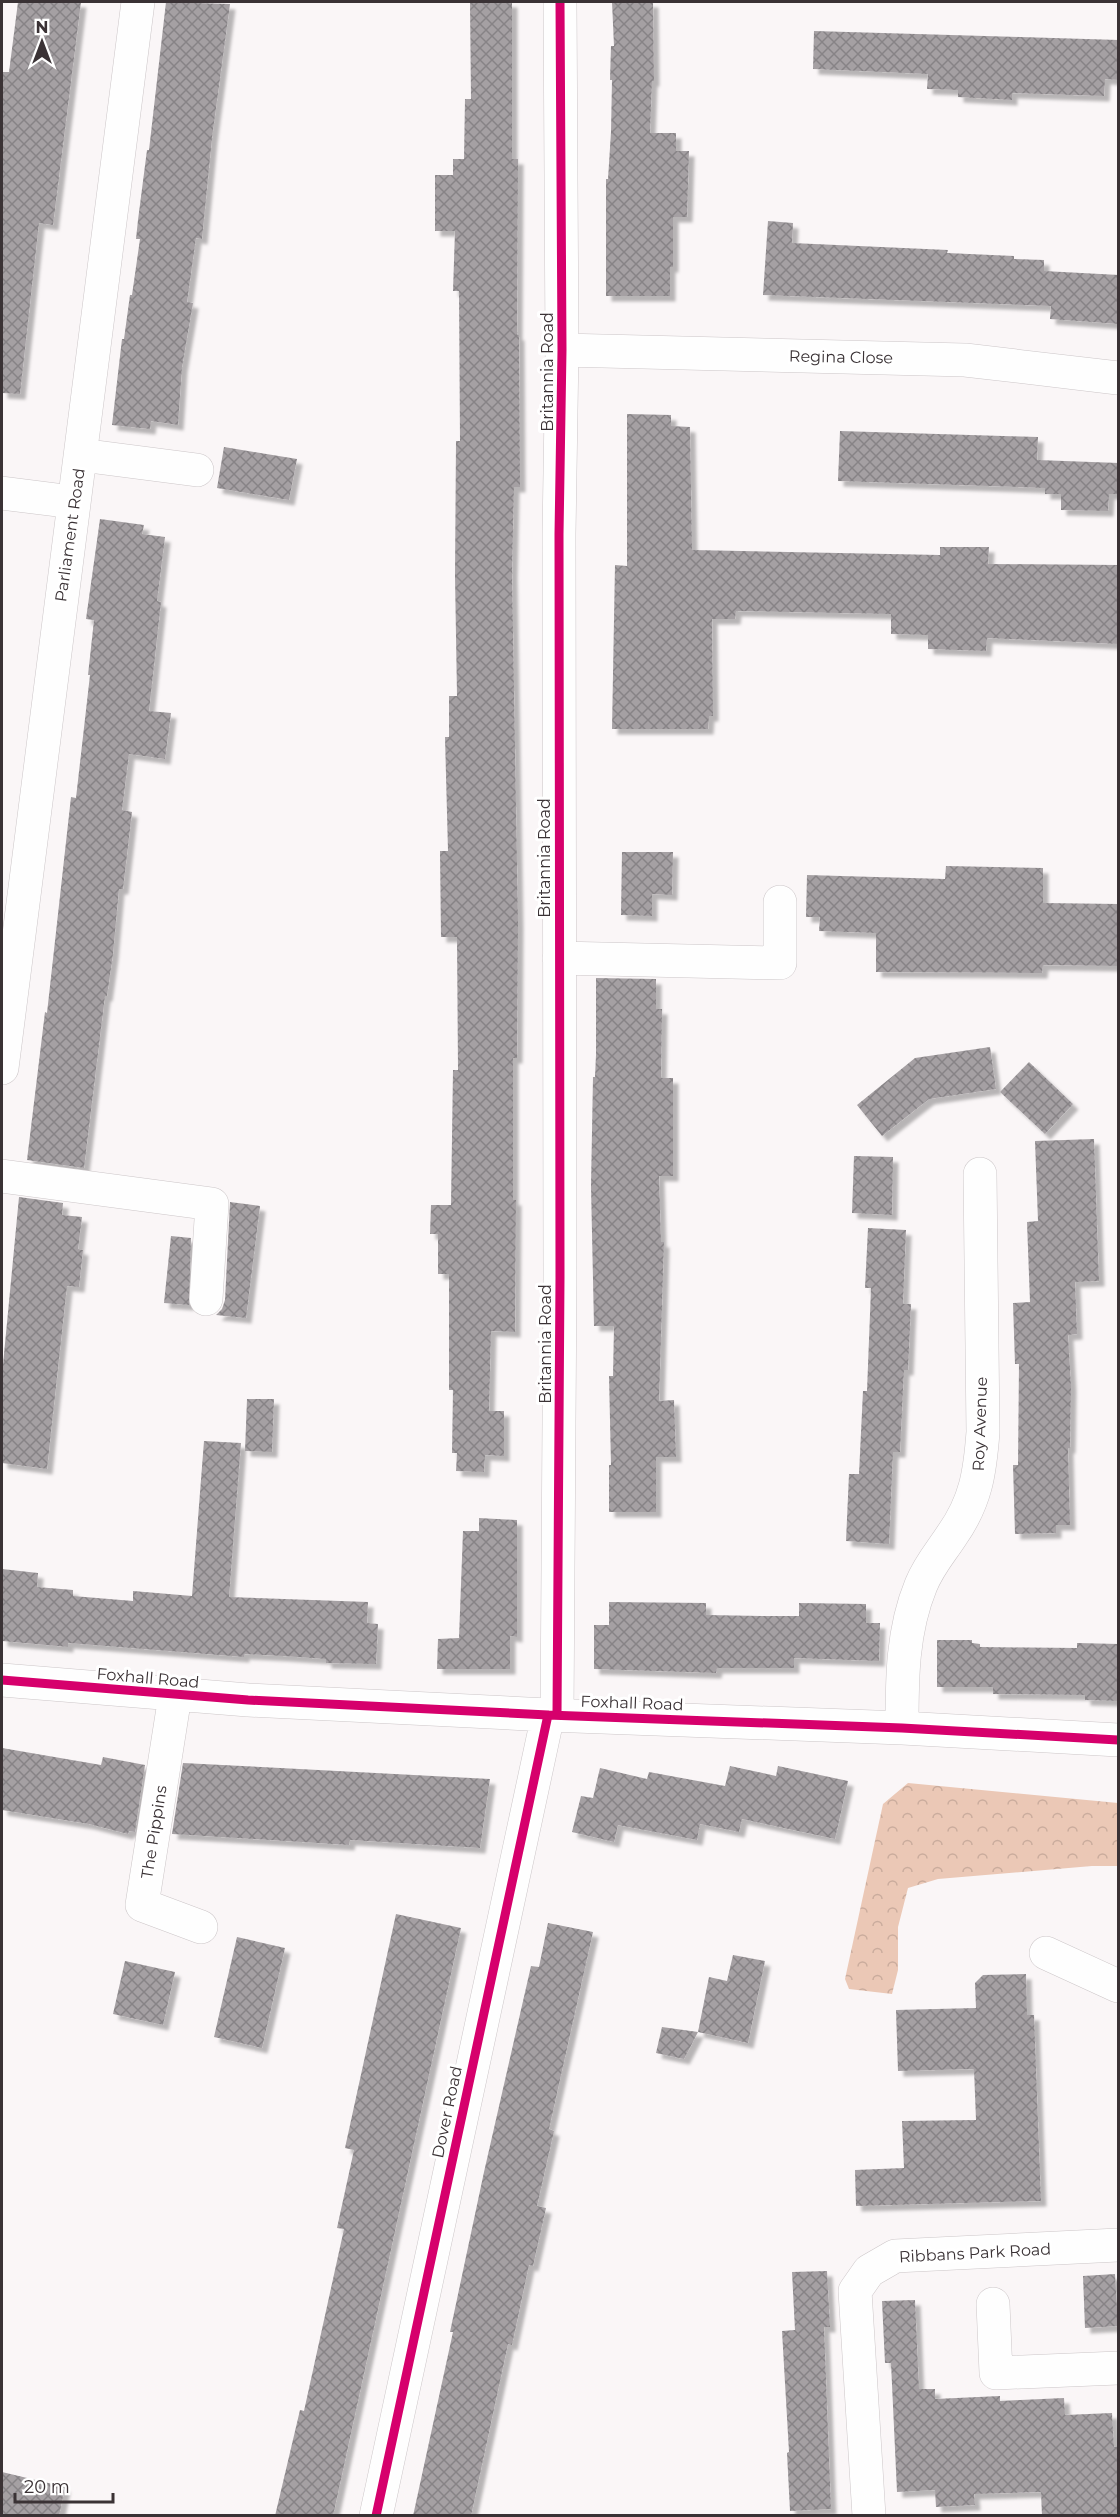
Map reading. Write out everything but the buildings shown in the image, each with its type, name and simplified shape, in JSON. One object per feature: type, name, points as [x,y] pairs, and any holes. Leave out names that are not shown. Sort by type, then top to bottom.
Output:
[{"type":"street","name":"Parliament Road","points":[[2,1068],[14,882],[81,455],[138,2]]},
{"type":"street","name":"Britannia Road","points":[[552,1715],[560,1277],[559,534],[562,350],[560,2]]},
{"type":"street","name":"Regina Close","points":[[562,350],[965,360],[1119,378]]},
{"type":"street","points":[[81,455],[198,470]]},
{"type":"street","points":[[2,493],[74,502]]},
{"type":"street","points":[[559,958],[780,963],[780,903]]},
{"type":"street","name":"Roy Avenue","points":[[902,1728],[902,1664],[909,1623],[929,1568],[967,1509],[975,1493],[980,1472],[983,1432],[980,1174]]},
{"type":"street","points":[[2,1176],[212,1204],[206,1299]]},
{"type":"street","name":"Foxhall Road","points":[[2,1680],[175,1696],[552,1715],[902,1728],[1119,1740]]},
{"type":"street","name":"The Pippins","points":[[175,1696],[142,1905],[201,1927]]},
{"type":"street","name":"Dover Road","points":[[376,2516],[552,1715]]},
{"type":"street","points":[[1046,1953],[1119,1986]]},
{"type":"street","name":"Ribbans Park Road","points":[[869,2516],[855,2291],[869,2271],[895,2256],[1119,2245]]},
{"type":"street","points":[[993,2304],[996,2373],[1119,2368]]},
{"type":"green space","points":[[908,1783],[1118,1803],[1118,1866],[1092,1866],[938,1879],[908,1888],[898,1927],[898,1970],[892,1994],[849,1989],[845,1979],[883,1804]]},
{"type":"cycle path","points":[[557,1715],[560,1277],[559,534],[562,350],[560,2]]},
{"type":"cycle path","points":[[2,1680],[248,1700],[548,1715],[902,1728],[1118,1740]]},
{"type":"cycle path","points":[[376,2516],[548,1715]]}]
